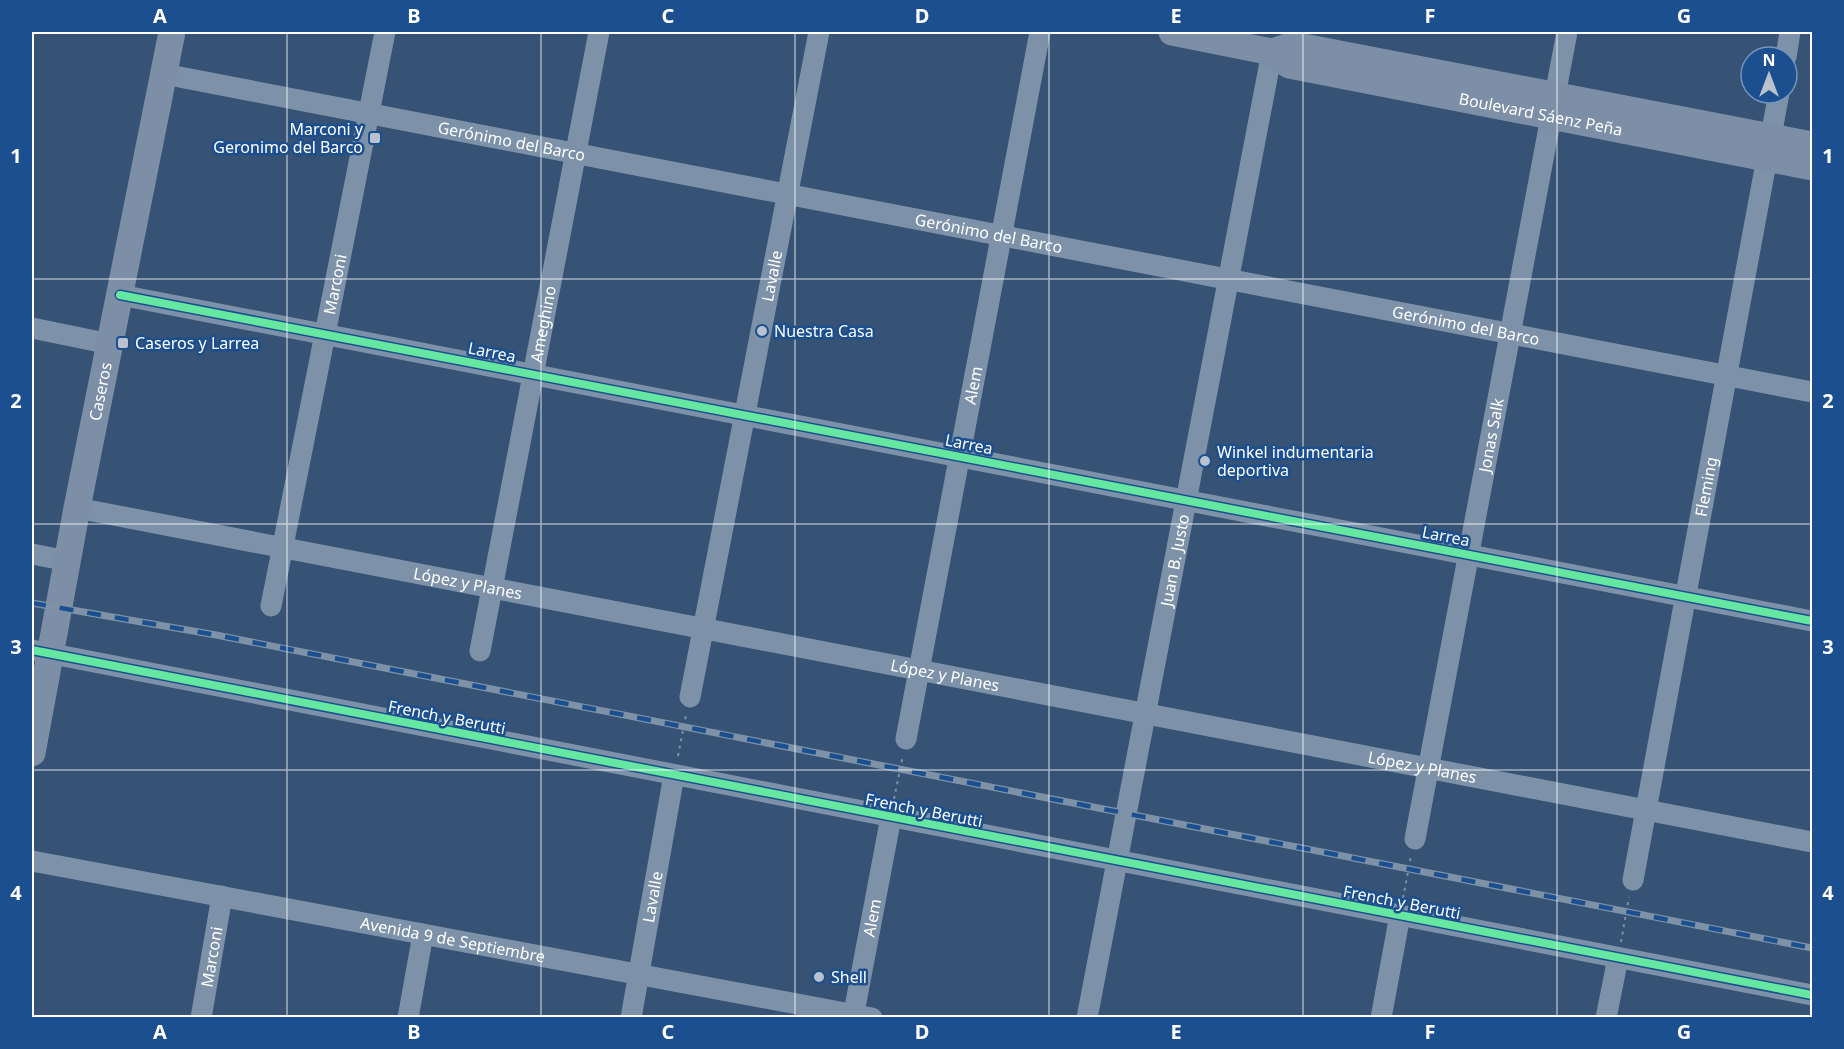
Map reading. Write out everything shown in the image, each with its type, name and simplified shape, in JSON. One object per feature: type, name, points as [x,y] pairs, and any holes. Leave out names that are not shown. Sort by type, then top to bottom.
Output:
[{"type":"main road","name":"Caseros","points":[[32,753],[41,652],[68,561],[172,32]]},
{"type":"main road","name":"Boulevard Sáenz Peña","points":[[1172,32],[1274,42],[1289,65],[1553,106],[1769,147],[1812,145]]},
{"type":"main road","name":"Boulevard Sáenz Peña","points":[[1769,147],[1812,167]]},
{"type":"street","name":"Marconi","points":[[271,606],[327,334],[385,32]]},
{"type":"street","name":"Ameghino","points":[[480,651],[599,32]]},
{"type":"street","name":"Lavalle","points":[[690,697],[819,32]]},
{"type":"street","name":"Alem","points":[[906,738],[1040,32]]},
{"type":"street","name":"Jonas Salk","points":[[1415,839],[1567,32]]},
{"type":"street","name":"Juan B. Justo","points":[[1088,1017],[1274,42]]},
{"type":"street","name":"Gerónimo del Barco","points":[[164,74],[1812,392]]},
{"type":"street","name":"Fleming","points":[[1633,880],[1777,105]]},
{"type":"street","name":"Larrea","points":[[120,295],[1812,621]]},
{"type":"street","points":[[32,328],[110,344]]},
{"type":"street","name":"López y Planes","points":[[77,508],[1812,842]]},
{"type":"street","points":[[32,554],[68,561]]},
{"type":"street","name":"French y Berutti","points":[[41,652],[1812,995]]},
{"type":"street","name":"Lavalle","points":[[631,1017],[674,775]]},
{"type":"street","name":"Alem","points":[[860,1016],[891,817]]},
{"type":"street","name":"Avenida 9 de Septiembre","points":[[32,861],[860,1016]]},
{"type":"street","name":"Marconi","points":[[201,1017],[222,896]]},
{"type":"street","points":[[1381,1017],[1400,915]]},
{"type":"street","points":[[408,1017],[423,934]]},
{"type":"street","points":[[1606,1017],[1618,957]]},
{"type":"path","points":[[674,775],[690,697]]},
{"type":"path","points":[[891,817],[906,738]]},
{"type":"path","points":[[1400,915],[1415,839]]},
{"type":"path","points":[[1618,957],[1633,880]]},
{"type":"railway","points":[[32,603],[216,635],[1812,948]]},
{"type":"cycle path","points":[[120,295],[1812,621]]},
{"type":"cycle path","points":[[32,650],[1812,995]]},
{"type":"place","name":"Marconi y Geronimo del Barco","points":[[375,138]]},
{"type":"place","name":"Nuestra Casa","points":[[762,331]]},
{"type":"place","name":"Caseros y Larrea","points":[[123,343]]},
{"type":"place","name":"Winkel indumentaria deportiva","points":[[1205,461]]},
{"type":"place","name":"Shell","points":[[819,977]]}]
